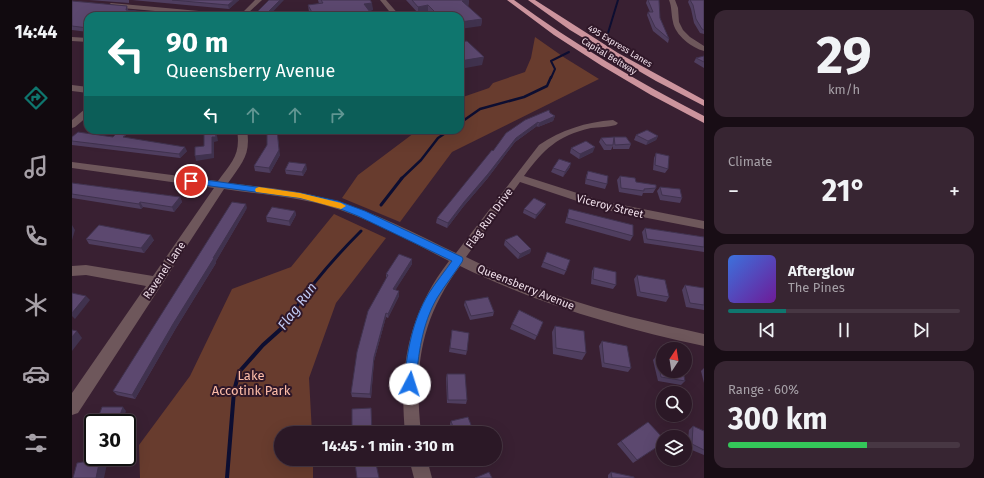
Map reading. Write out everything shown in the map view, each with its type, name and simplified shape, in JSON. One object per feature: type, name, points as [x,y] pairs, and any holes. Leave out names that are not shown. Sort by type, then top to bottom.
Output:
[{"type":"highway","name":"Capital Beltway","points":[[510,0],[587,54],[704,120]]},
{"type":"highway","name":"495 Express Lanes","points":[[521,0],[607,59],[704,111]]},
{"type":"highway","name":"495 Express Lanes","points":[[531,0],[610,53],[704,102]]},
{"type":"highway","name":"Capital Beltway","points":[[543,0],[620,50],[704,95]]},
{"type":"street","points":[[246,12],[259,0]]},
{"type":"street","points":[[383,0],[394,12]]},
{"type":"street","points":[[672,0],[675,7],[678,26],[686,37],[704,49]]},
{"type":"street","points":[[102,4],[173,12]]},
{"type":"street","points":[[72,39],[84,40]]},
{"type":"street","points":[[694,43],[704,43]]},
{"type":"street","points":[[72,88],[84,90]]},
{"type":"street","points":[[72,124],[84,114]]},
{"type":"street","name":"Flag Run Drive","points":[[412,426],[410,413],[410,384],[412,358],[417,335],[433,296],[458,259],[537,153],[552,140],[591,124],[612,123]]},
{"type":"street","name":"Ravenel Lane","points":[[72,407],[241,156],[244,143],[243,134]]},
{"type":"street","name":"Queensberry Avenue","points":[[72,165],[300,196],[335,203],[362,213],[510,283],[576,308],[628,323],[704,340]]},
{"type":"street","name":"Viceroy Street","points":[[519,178],[601,205],[704,225]]},
{"type":"street","points":[[72,271],[86,270],[156,282]]},
{"type":"street","points":[[420,466],[423,478]]},
{"type":"green space","points":[[535,37],[599,79],[452,152],[400,222],[342,198],[358,175],[413,134],[464,134],[464,97],[489,88],[493,83],[525,72],[531,58]]},
{"type":"green space","name":"Lake Accotink Park","points":[[334,214],[386,238],[336,303],[309,378],[312,426],[274,426],[274,466],[313,466],[313,478],[140,478],[139,445],[190,376],[232,289],[291,267]]},
{"type":"building","points":[[172,0],[234,0],[228,5]]},
{"type":"building","points":[[269,0],[280,0],[268,12],[257,12]]},
{"type":"building","points":[[321,0],[370,0],[372,3],[364,4],[370,12],[312,12],[308,5],[323,3]]},
{"type":"building","points":[[412,0],[469,0],[462,1],[482,19],[464,21],[464,12],[435,12],[428,5],[418,7]]},
{"type":"building","points":[[648,0],[659,0],[660,18],[669,39],[655,27],[648,12],[653,12]]},
{"type":"building","points":[[690,0],[704,0],[704,30],[696,19],[693,5]]},
{"type":"building","points":[[72,1],[127,6],[126,10],[147,12],[84,12],[84,28],[72,26]]},
{"type":"building","points":[[464,41],[467,41],[484,57],[464,60]]},
{"type":"building","points":[[704,56],[704,62],[696,58]]},
{"type":"building","points":[[549,110],[550,113],[555,116],[539,123],[538,122],[516,138],[448,223],[437,218],[492,150],[493,151],[506,133],[525,120]]},
{"type":"building","points":[[647,130],[658,136],[648,141],[636,135]]},
{"type":"building","points":[[78,132],[113,137],[116,134],[126,135],[123,137],[185,147],[179,154],[72,141],[72,137]]},
{"type":"building","points":[[204,134],[216,134],[216,137],[212,137],[212,154],[195,156],[195,147],[204,146]]},
{"type":"building","points":[[267,134],[277,134],[279,150],[269,168],[254,166],[267,145]]},
{"type":"building","points":[[614,137],[626,137],[631,144],[615,145]]},
{"type":"building","points":[[614,137],[613,145],[606,145],[601,138]]},
{"type":"building","points":[[586,141],[595,147],[580,154],[571,148]]},
{"type":"building","points":[[656,153],[669,156],[668,169],[655,165]]},
{"type":"building","points":[[559,159],[571,163],[565,172],[553,168]]},
{"type":"building","points":[[289,162],[306,164],[302,172],[285,170]]},
{"type":"building","points":[[588,171],[608,176],[607,184],[586,179]]},
{"type":"building","points":[[620,176],[635,178],[636,182],[656,185],[656,188],[644,189],[644,191],[621,188]]},
{"type":"building","points":[[72,183],[180,197],[172,207],[140,202],[139,204],[72,194]]},
{"type":"building","points":[[660,187],[680,189],[682,198],[662,195]]},
{"type":"building","points":[[534,198],[546,204],[536,215],[524,209]]},
{"type":"building","points":[[232,202],[246,204],[132,395],[113,391]]},
{"type":"building","points":[[272,207],[295,211],[289,221],[266,217]]},
{"type":"building","points":[[569,209],[633,225],[633,236],[567,218]]},
{"type":"building","points":[[99,225],[151,235],[141,248],[86,239]]},
{"type":"building","points":[[645,228],[704,237],[704,247],[647,239]]},
{"type":"building","points":[[517,235],[531,249],[520,254],[505,240]]},
{"type":"building","points":[[547,252],[570,260],[566,271],[543,262]]},
{"type":"building","points":[[399,254],[412,259],[393,289],[399,291],[388,314],[386,313],[374,357],[370,394],[351,393],[357,352],[368,311],[388,275],[386,274]]},
{"type":"building","points":[[594,267],[616,272],[616,285],[593,279]]},
{"type":"building","points":[[637,275],[665,280],[669,297],[640,292]]},
{"type":"building","points":[[685,285],[704,288],[704,305],[690,303]]},
{"type":"building","points":[[72,293],[86,296],[72,313]]},
{"type":"building","points":[[488,297],[494,312],[471,316],[465,301]]},
{"type":"building","points":[[519,310],[543,322],[537,336],[512,324]]},
{"type":"building","points":[[555,326],[584,331],[586,353],[556,348]]},
{"type":"building","points":[[72,330],[77,331],[72,337]]},
{"type":"building","points":[[452,330],[469,333],[467,351],[450,348]]},
{"type":"building","points":[[602,341],[627,346],[631,368],[604,363]]},
{"type":"building","points":[[447,374],[465,374],[467,400],[448,400]]},
{"type":"building","points":[[667,378],[684,378],[685,381]]},
{"type":"building","points":[[102,407],[123,407],[120,414],[99,414]]},
{"type":"building","points":[[371,408],[372,426],[352,426],[352,409]]},
{"type":"building","points":[[468,417],[471,426],[453,426],[451,421]]},
{"type":"building","points":[[648,422],[656,431],[656,448],[637,460],[621,441]]},
{"type":"building","points":[[693,426],[704,431],[704,450],[692,444]]},
{"type":"building","points":[[84,462],[84,466],[99,466],[96,478],[73,478],[77,463]]},
{"type":"building","points":[[355,466],[376,466],[379,478],[357,478]]},
{"type":"building","points":[[489,472],[492,478],[475,478]]},
{"type":"building","points":[[611,472],[634,477],[634,478],[612,478]]},
{"type":"waterway","name":"Flag Run","points":[[608,33],[618,0]]},
{"type":"waterway","name":"Flag Run","points":[[551,78],[555,69],[551,61],[569,52]]},
{"type":"waterway","name":"Flag Run","points":[[464,120],[480,109],[524,97],[547,86],[551,77]]},
{"type":"waterway","name":"Flag Run","points":[[402,178],[421,160],[438,138],[444,134]]},
{"type":"waterway","name":"Flag Run","points":[[381,205],[402,178]]},
{"type":"waterway","name":"Flag Run","points":[[295,309],[326,268],[361,231]]},
{"type":"waterway","name":"Flag Run","points":[[227,478],[234,391],[239,372],[263,345],[282,328],[296,308]]},
{"type":"slow traffic","points":[[259,190],[318,199],[341,206]]},
{"type":"route","points":[[191,181],[300,196],[335,203],[362,213],[458,259],[433,296],[424,315],[417,335],[412,358],[410,384]]}]
